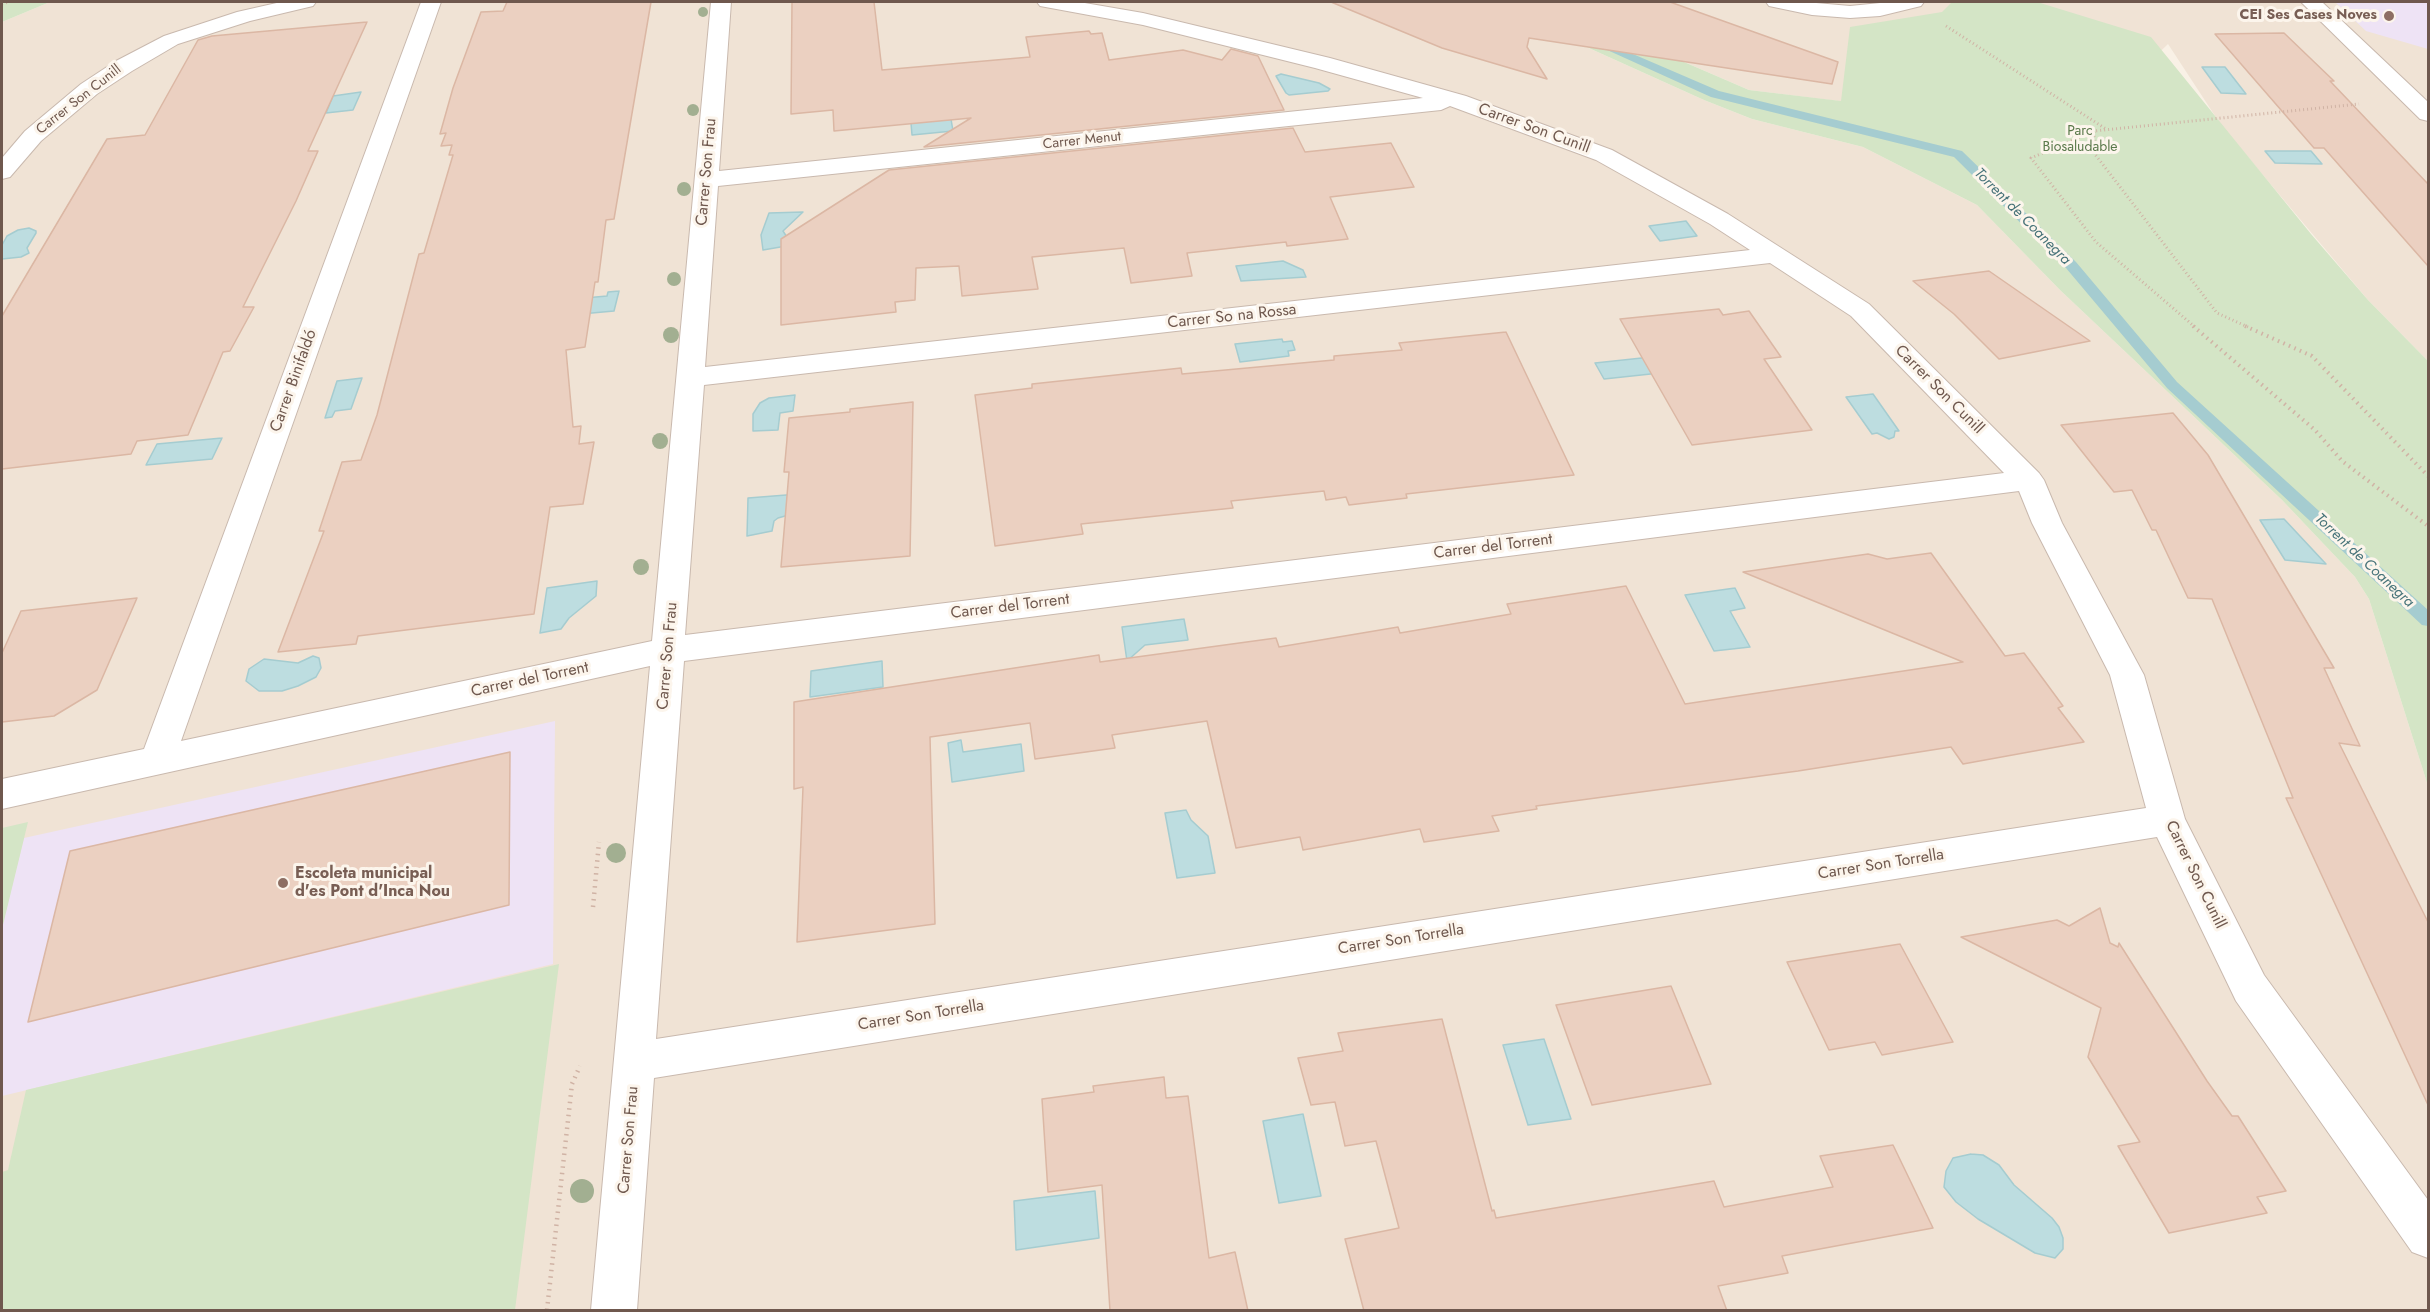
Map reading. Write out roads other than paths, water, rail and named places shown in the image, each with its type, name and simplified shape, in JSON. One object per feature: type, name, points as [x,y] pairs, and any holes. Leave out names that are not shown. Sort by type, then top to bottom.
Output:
[{"type":"street","name":"Carrer Son Cunill","points":[[2,172],[33,136],[89,89],[124,66],[171,40],[244,16],[306,2]]},
{"type":"street","name":"Carrer Binifaldó","points":[[157,760],[431,2]]},
{"type":"street","name":"Carrer Son Frau","points":[[614,1311],[721,2]]},
{"type":"street","name":"Carrer Son Cunill","points":[[1047,2],[1143,19],[1322,63],[1458,101],[1604,155],[1719,219],[1860,310],[2029,480],[2047,523],[2127,675],[2166,820],[2250,988],[2428,1236]]},
{"type":"street","points":[[1776,2],[1812,9],[1850,12],[1880,10],[1912,2]]},
{"type":"street","points":[[2311,2],[2428,114]]},
{"type":"street","name":"Carrer Menut","points":[[706,180],[1458,101]]},
{"type":"street","points":[[2,136],[33,136]]},
{"type":"street","name":"Carrer So na Rossa","points":[[689,378],[1775,255]]},
{"type":"street","name":"Carrer del Torrent","points":[[2,794],[668,650],[2029,480]]},
{"type":"street","name":"Carrer Son Torrella","points":[[636,1061],[2166,820]]},
{"type":"water","points":[[2202,67],[2225,67],[2246,94],[2221,93]]},
{"type":"water","points":[[1281,74],[1319,83],[1330,89],[1289,95],[1276,76]]},
{"type":"water","points":[[361,92],[353,110],[326,113],[333,96]]},
{"type":"water","points":[[951,119],[953,131],[912,135],[911,123]]},
{"type":"water","points":[[2265,151],[2311,151],[2322,164],[2275,163]]},
{"type":"water","points":[[803,212],[783,231],[792,245],[763,250],[761,235],[769,213]]},
{"type":"water","points":[[1686,221],[1697,236],[1660,241],[1649,226]]},
{"type":"water","points":[[29,228],[36,233],[27,248],[29,253],[21,257],[2,259],[2,245],[7,236],[18,230]]},
{"type":"water","points":[[1283,261],[1303,270],[1306,277],[1241,281],[1236,266]]},
{"type":"water","points":[[619,291],[614,311],[570,315],[574,299],[607,296],[608,292]]},
{"type":"water","points":[[1282,339],[1283,342],[1292,341],[1295,350],[1288,351],[1289,356],[1240,362],[1235,344]]},
{"type":"water","points":[[1651,357],[1660,373],[1604,379],[1595,363]]},
{"type":"water","points":[[362,378],[351,409],[335,411],[332,417],[325,418],[337,381]]},
{"type":"water","points":[[1873,394],[1899,431],[1895,431],[1894,437],[1889,439],[1877,433],[1872,434],[1846,397]]},
{"type":"water","points":[[795,395],[793,411],[780,413],[778,430],[753,431],[753,414],[760,403],[769,398]]},
{"type":"water","points":[[222,438],[212,459],[146,465],[157,444]]},
{"type":"water","points":[[799,494],[799,512],[778,518],[774,521],[772,531],[747,536],[748,498]]},
{"type":"water","points":[[2284,519],[2326,564],[2285,560],[2260,520]]},
{"type":"water","points":[[597,581],[596,596],[569,618],[561,629],[540,633],[547,588]]},
{"type":"water","points":[[1735,588],[1745,608],[1730,611],[1750,647],[1714,651],[1685,595]]},
{"type":"water","points":[[1184,619],[1188,640],[1145,645],[1127,661],[1122,627]]},
{"type":"water","points":[[313,656],[319,658],[321,668],[316,677],[298,686],[282,691],[259,691],[246,681],[249,669],[264,659],[298,663]]},
{"type":"water","points":[[882,661],[883,687],[810,697],[811,671]]},
{"type":"water","points":[[961,740],[963,752],[1021,744],[1024,771],[952,782],[948,743]]},
{"type":"water","points":[[1186,810],[1191,820],[1208,836],[1215,873],[1177,878],[1165,813]]},
{"type":"water","points":[[1544,1039],[1571,1119],[1528,1125],[1503,1045]]},
{"type":"water","points":[[1303,1114],[1321,1196],[1279,1203],[1263,1121]]},
{"type":"water","points":[[1971,1154],[1983,1155],[1999,1165],[2014,1185],[2052,1218],[2063,1238],[2063,1249],[2055,1258],[2035,1253],[1978,1219],[1956,1202],[1944,1187],[1946,1171],[1953,1158]]},
{"type":"water","points":[[1095,1191],[1099,1238],[1016,1250],[1014,1201]]},
{"type":"waterway","name":"Torrent de Coanegra","points":[[1598,42],[1715,94],[1958,154],[2071,265],[2172,385],[2428,620]]},
{"type":"place","name":"CEI Ses Cases Noves","points":[[2389,16]]},
{"type":"place","name":"Escoleta municipal d'es Pont d'Inca Nou","points":[[283,883]]},
{"type":"park label","name":"Parc Biosaludable","points":[[2080,140]]}]
